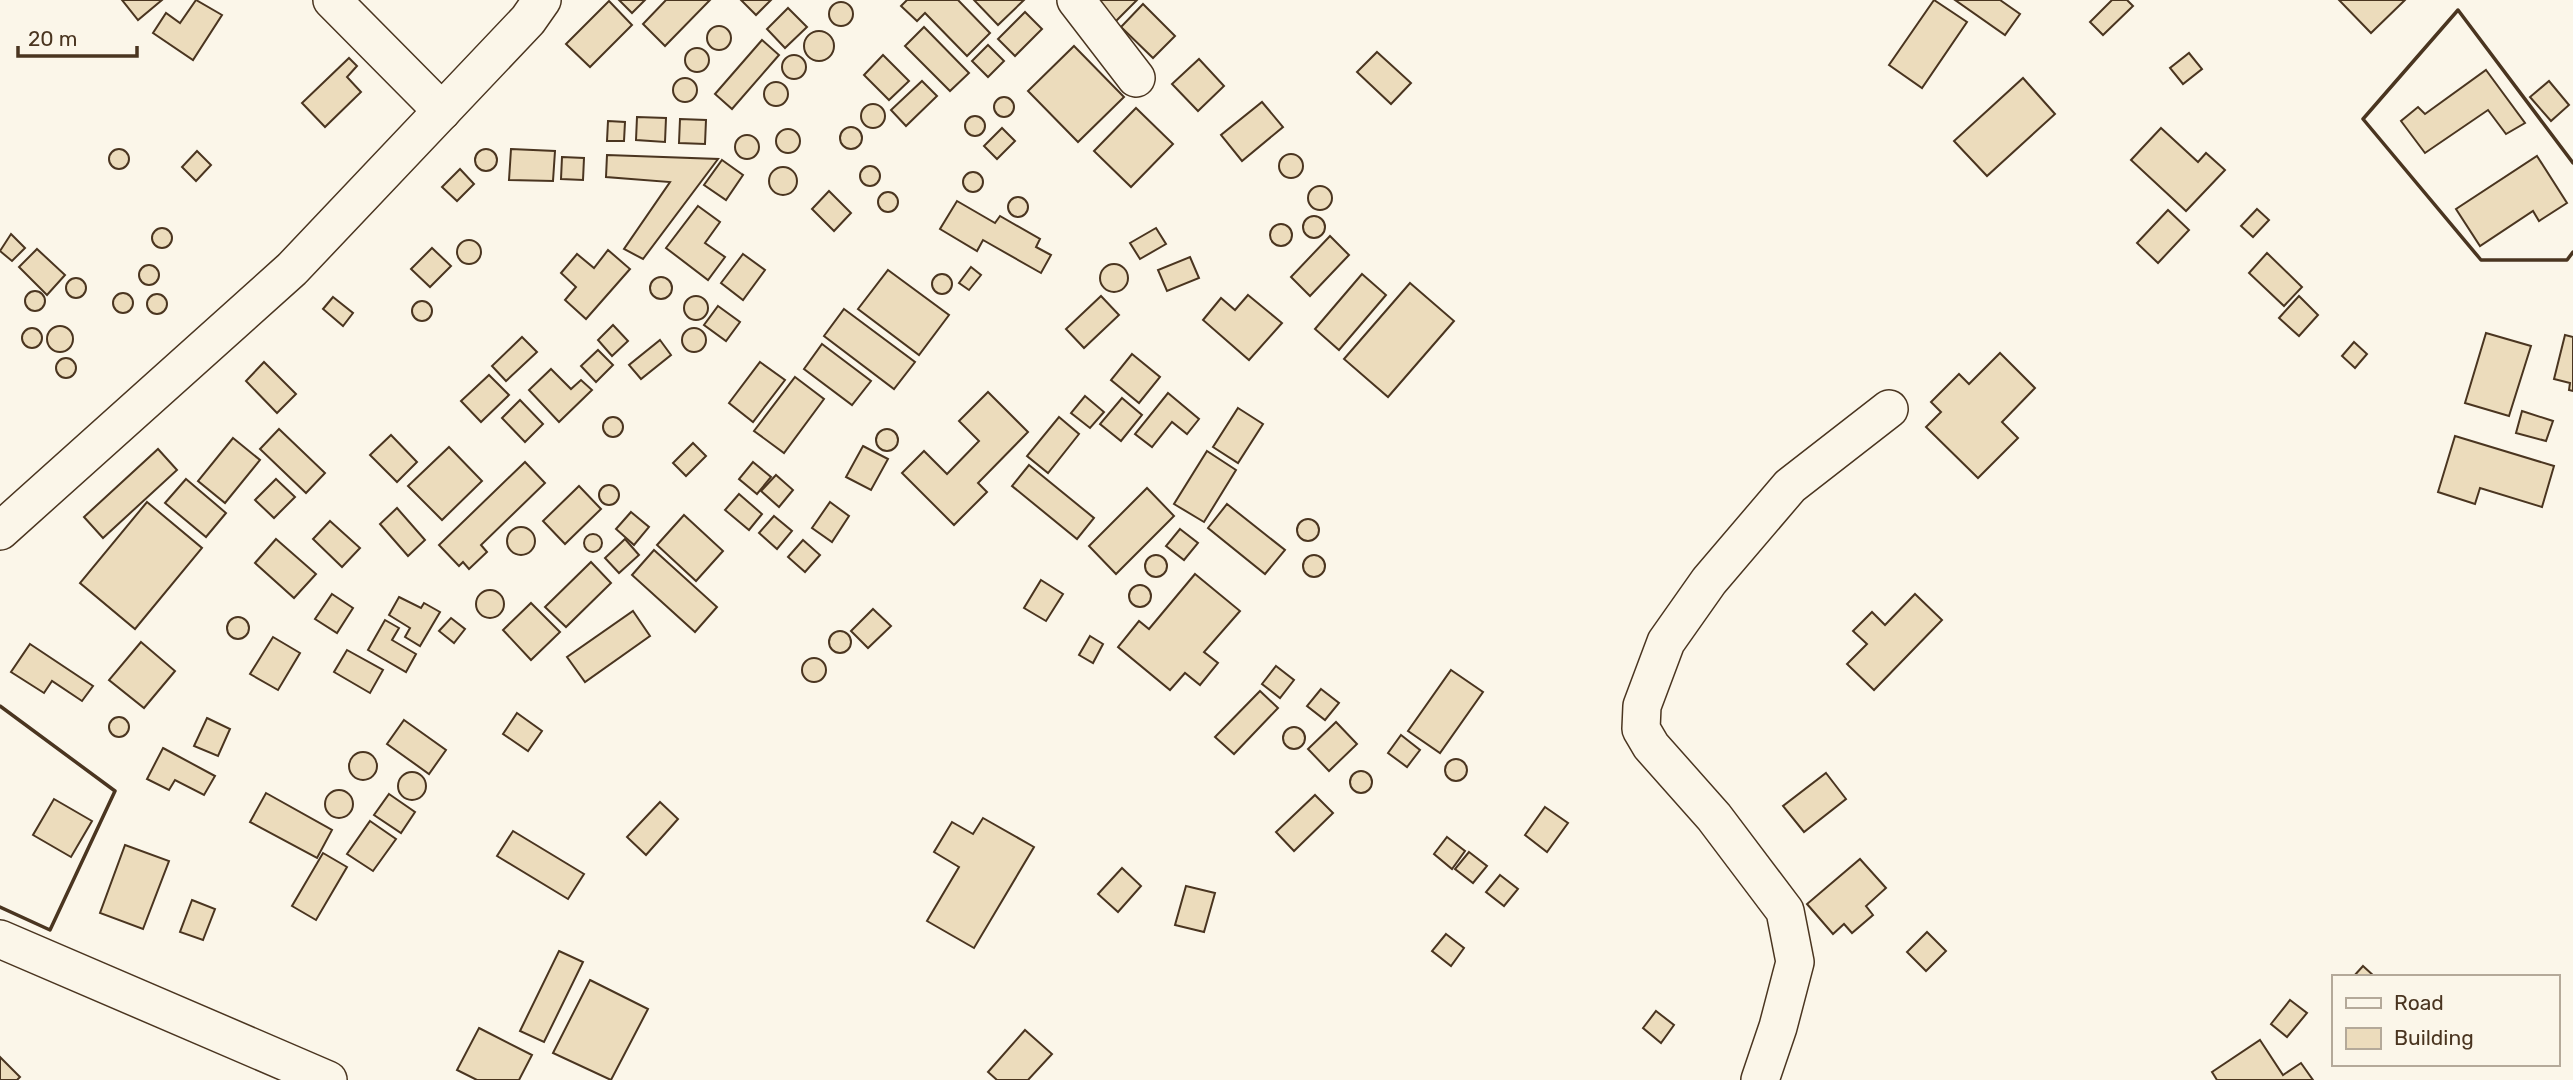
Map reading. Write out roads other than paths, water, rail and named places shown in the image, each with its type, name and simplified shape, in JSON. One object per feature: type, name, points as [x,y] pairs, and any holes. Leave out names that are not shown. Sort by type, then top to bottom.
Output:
[{"type":"street","points":[[332,0],[442,111]]},
{"type":"street","points":[[0,531],[292,269],[528,20],[542,0]]},
{"type":"street","points":[[1076,0],[1136,78]]},
{"type":"street","points":[[1760,1080],[1778,1027],[1795,962],[1785,911],[1714,817],[1651,746],[1641,729],[1642,706],[1666,642],[1709,580],[1790,486],[1889,409]]},
{"type":"street","points":[[0,939],[328,1080]]}]
